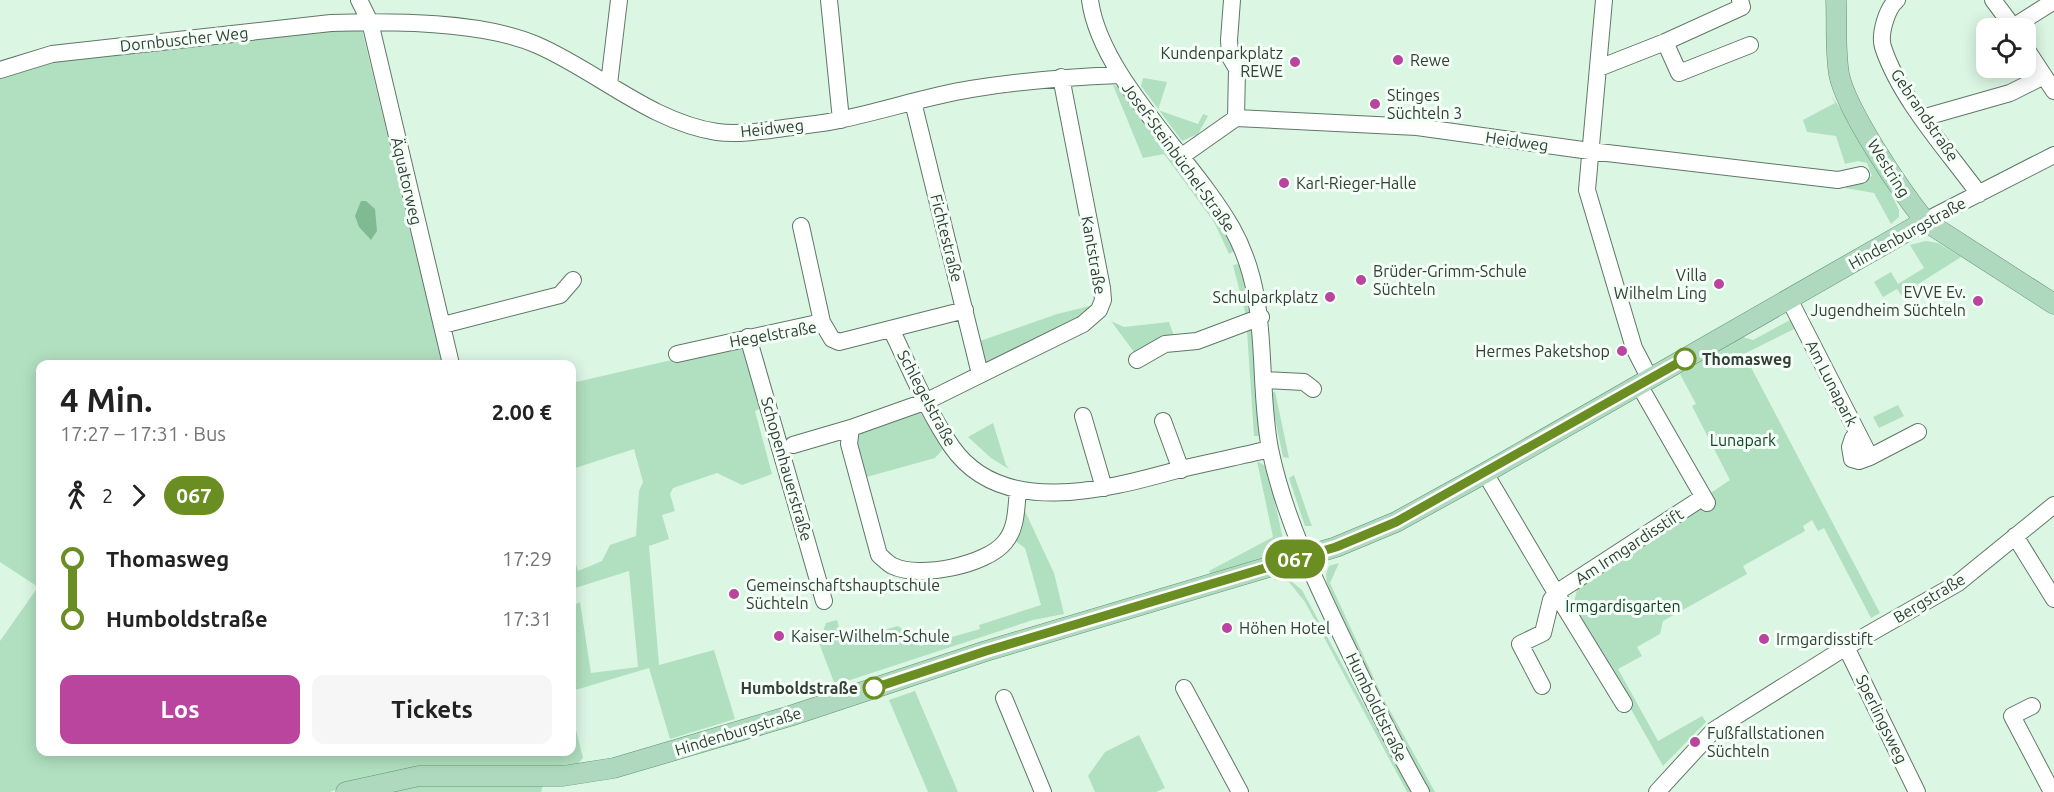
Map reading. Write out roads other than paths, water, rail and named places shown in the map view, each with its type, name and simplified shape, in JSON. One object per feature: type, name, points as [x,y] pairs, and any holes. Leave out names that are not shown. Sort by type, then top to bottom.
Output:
[{"type":"main road","name":"Westring","points":[[1836,0],[1839,75],[1852,109],[1910,203],[1925,221],[2054,304]]},
{"type":"main road","name":"Hindenburgstraße","points":[[346,792],[419,776],[563,776],[614,768],[790,716],[986,651],[1336,547],[1396,522],[1925,221]]},
{"type":"street","name":"Äquatorweg","points":[[359,0],[370,22],[450,360]]},
{"type":"street","points":[[609,84],[619,0]]},
{"type":"street","name":"Josef-Steinbüchel-Straße","points":[[1090,0],[1095,27],[1120,75],[1182,156],[1233,229],[1250,273],[1261,317],[1263,380],[1270,449],[1304,556]]},
{"type":"street","points":[[1182,156],[1236,118],[1237,69],[1230,57],[1229,40],[1232,0]]},
{"type":"street","points":[[1604,0],[1587,177],[1589,204],[1645,382]]},
{"type":"street","points":[[1599,68],[1665,42],[1742,7],[1740,0]]},
{"type":"street","name":"Gebrandstraße","points":[[1898,0],[1893,3],[1884,26],[1882,44],[1894,71],[1922,118],[1979,194]]},
{"type":"street","points":[[1993,0],[2006,18]]},
{"type":"street","points":[[831,1],[841,120]]},
{"type":"street","points":[[2029,18],[2054,1]]},
{"type":"street","name":"Dornbuscher Weg","points":[[0,70],[52,54],[331,23],[370,22]]},
{"type":"street","name":"Heidweg","points":[[370,22],[509,34],[539,46],[657,110],[716,132],[746,133],[841,120],[970,89],[1061,77],[1120,75]]},
{"type":"street","points":[[1665,42],[1679,73],[1750,45]]},
{"type":"street","points":[[2036,66],[2054,91]]},
{"type":"street","name":"Kantstraße","points":[[793,444],[851,428],[927,401],[1083,324],[1099,310],[1103,300],[1061,77]]},
{"type":"street","points":[[1922,118],[2010,93],[2042,77]]},
{"type":"street","name":"Fichtestraße","points":[[913,102],[980,374]]},
{"type":"street","name":"Heidweg","points":[[1236,118],[1417,127],[1590,152],[1838,180],[1861,175]]},
{"type":"street","name":"Hindenburgstraße","points":[[1925,221],[2054,154]]},
{"type":"street","points":[[801,226],[822,322]]},
{"type":"street","points":[[443,326],[560,295],[573,280]]},
{"type":"street","name":"Am Lunapark","points":[[1790,299],[1870,457],[1918,432]]},
{"type":"street","name":"Hegelstraße","points":[[677,354],[822,322],[832,339],[839,342],[965,310]]},
{"type":"street","points":[[1137,360],[1165,344],[1197,341],[1261,317]]},
{"type":"street","name":"Schlegelstraße","points":[[891,329],[952,448],[993,482],[1018,490],[1074,492],[1104,488],[1270,449]]},
{"type":"street","name":"Schopenhauerstraße","points":[[748,337],[824,601]]},
{"type":"street","points":[[1263,380],[1304,382],[1313,389]]},
{"type":"street","name":"Am Irmgardisstift","points":[[1556,593],[1705,501],[1645,382]]},
{"type":"street","points":[[1083,416],[1104,488]]},
{"type":"street","points":[[1163,421],[1180,470]]},
{"type":"street","points":[[851,428],[849,444],[879,555],[893,566],[928,573],[992,554],[1004,544],[1013,528],[1018,490]]},
{"type":"street","points":[[1485,472],[1624,704]]},
{"type":"street","name":"Bergstraße","points":[[1657,792],[1674,785],[1714,730],[1846,647],[1958,583],[2054,505]]},
{"type":"street","points":[[2015,536],[2054,599]]},
{"type":"street","name":"Humboldtstraße","points":[[1304,556],[1397,751],[1421,792]]},
{"type":"street","points":[[1543,633],[1551,600],[1556,593]]},
{"type":"street","points":[[1542,686],[1520,644],[1572,615]]},
{"type":"street","name":"Sperlingsweg","points":[[1846,647],[1917,792]]},
{"type":"street","points":[[1184,688],[1240,792]]},
{"type":"street","points":[[1004,698],[1043,792]]},
{"type":"street","points":[[2032,706],[2012,716],[2052,792]]},
{"type":"place","name":"Rewe","points":[[1398,60]]},
{"type":"place","name":"Kundenparkplatz REWE","points":[[1295,62]]},
{"type":"place","name":"Stinges Süchteln 3","points":[[1375,104]]},
{"type":"place","name":"Karl-Rieger-Halle","points":[[1284,183]]},
{"type":"place","name":"Brüder-Grimm-Schule Süchteln","points":[[1361,280]]},
{"type":"place","name":"Villa Wilhelm Ling","points":[[1719,284]]},
{"type":"place","name":"Schulparkplatz","points":[[1330,297]]},
{"type":"place","name":"EVVE Ev. Jugendheim Süchteln","points":[[1978,301]]},
{"type":"place","name":"Hermes Paketshop","points":[[1622,351]]},
{"type":"place","name":"Thomasweg","points":[[1685,359]]},
{"type":"place","name":"Gemeinschaftshauptschule Süchteln","points":[[734,594]]},
{"type":"place","name":"Höhen Hotel","points":[[1227,628]]},
{"type":"place","name":"Kaiser-Wilhelm-Schule","points":[[779,636]]},
{"type":"place","name":"Irmgardisstift","points":[[1764,639]]},
{"type":"place","name":"Humboldstraße","points":[[874,688]]},
{"type":"place","name":"Fußfallstationen Süchteln","points":[[1695,742]]},
{"type":"park label","name":"Lunapark","points":[[1743,440]]},
{"type":"park label","name":"Irmgardisgarten","points":[[1623,606]]}]
